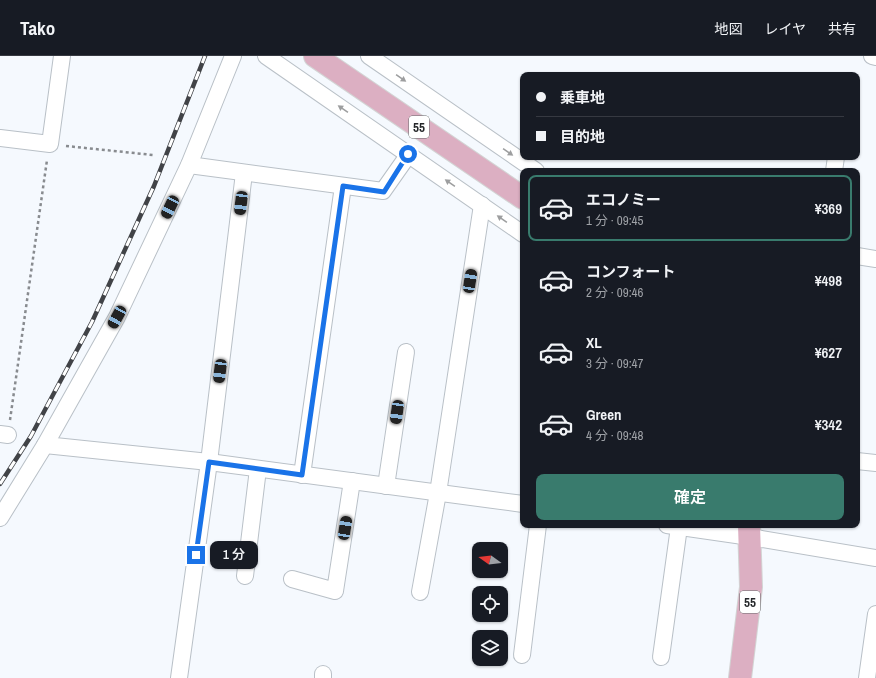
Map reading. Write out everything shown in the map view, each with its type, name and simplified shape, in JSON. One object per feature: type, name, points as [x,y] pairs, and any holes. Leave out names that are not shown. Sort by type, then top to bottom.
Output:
[{"type":"main road","name":"55","points":[[315,56],[520,196]]},
{"type":"main road","name":"55","points":[[740,678],[751,587],[750,531]]},
{"type":"street","points":[[0,138],[50,144],[62,56]]},
{"type":"street","points":[[0,518],[45,445],[117,317],[189,165],[233,56]]},
{"type":"street","points":[[266,56],[520,232]]},
{"type":"street","points":[[369,56],[532,168]]},
{"type":"street","points":[[189,165],[384,192],[408,154]]},
{"type":"street","points":[[179,678],[209,462],[244,172]]},
{"type":"street","points":[[302,475],[343,186]]},
{"type":"street","points":[[420,592],[438,492],[482,205]]},
{"type":"street","points":[[860,256],[876,259]]},
{"type":"street","points":[[386,486],[406,352]]},
{"type":"street","points":[[45,445],[209,462],[520,504]]},
{"type":"street","points":[[860,461],[876,463]]},
{"type":"street","points":[[245,576],[258,469]]},
{"type":"street","points":[[292,579],[335,591],[352,481]]},
{"type":"street","points":[[522,655],[538,528]]},
{"type":"street","points":[[660,657],[673,528]]},
{"type":"street","points":[[704,528],[750,531],[876,558]]},
{"type":"street","points":[[871,670],[876,614]]},
{"type":"path","points":[[4,434],[50,144],[153,155]]},
{"type":"railway","points":[[0,484],[31,436],[92,322],[154,186],[205,56]]},
{"type":"route","points":[[196,555],[209,462],[302,475],[343,186],[384,192],[408,154]]}]
